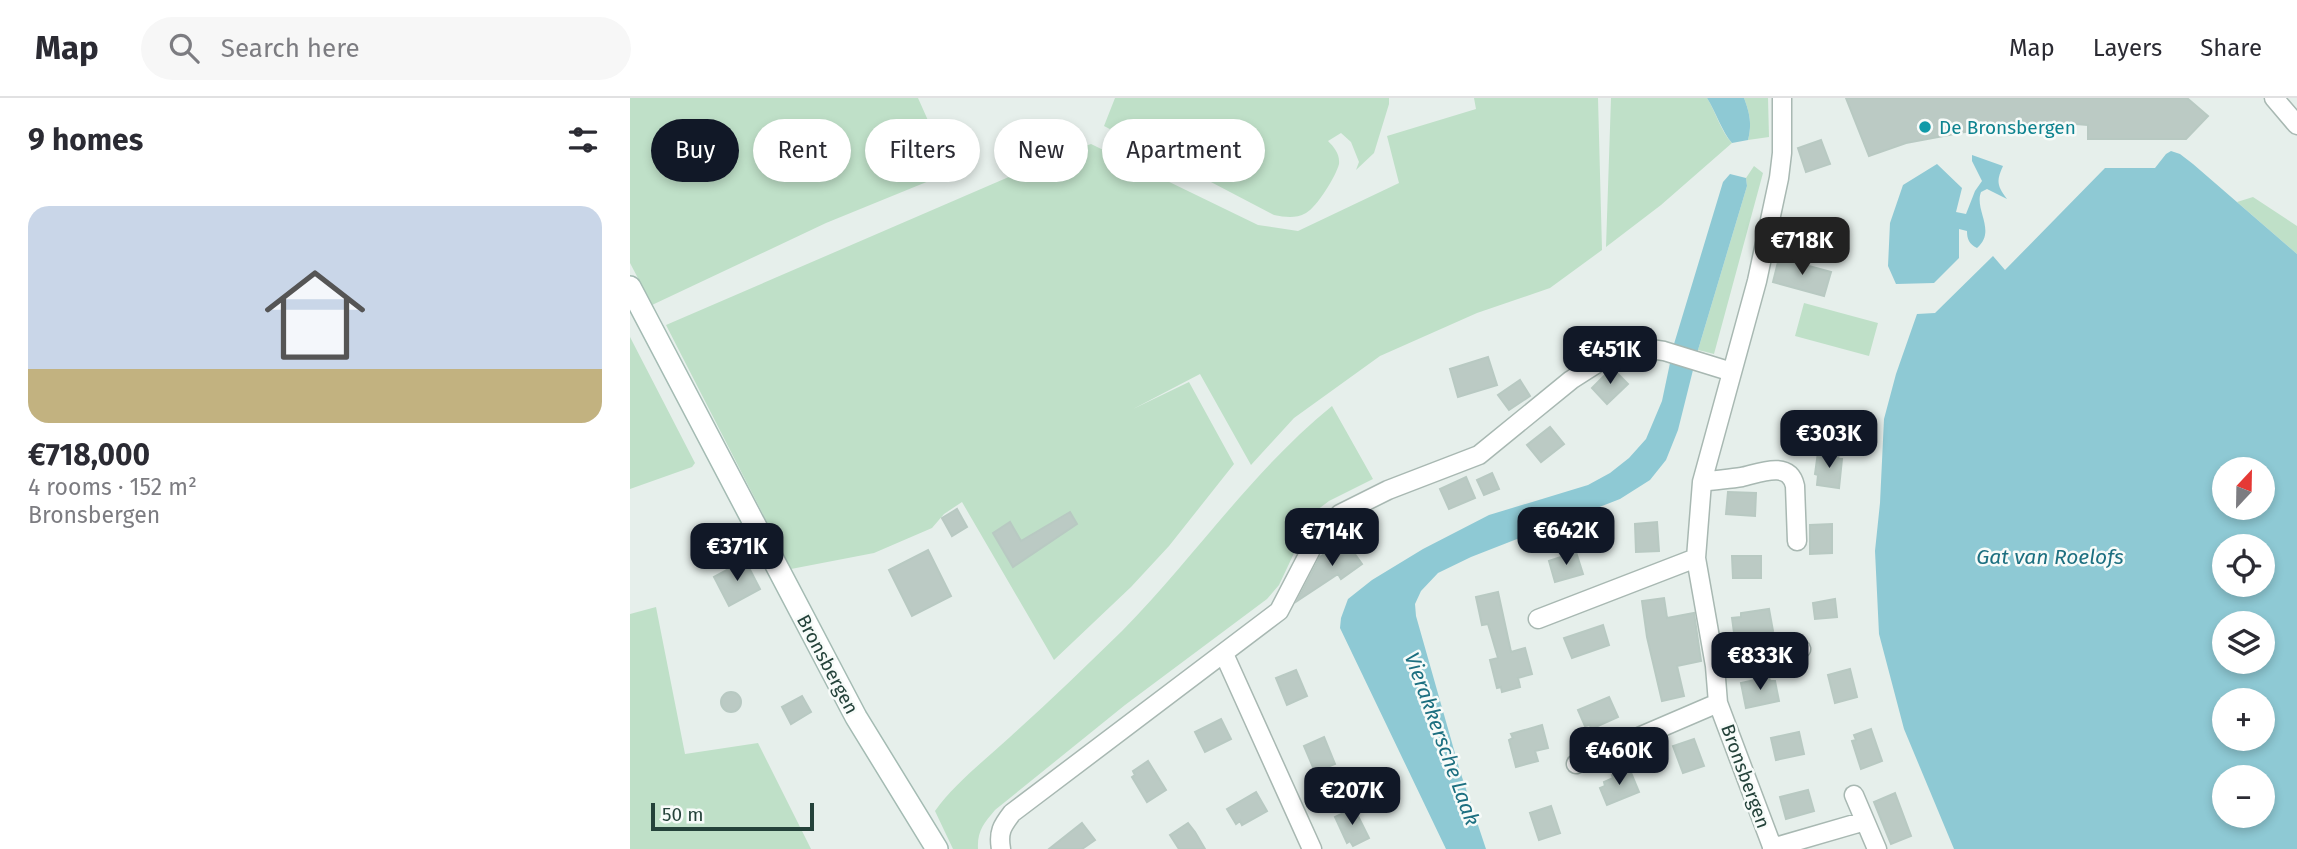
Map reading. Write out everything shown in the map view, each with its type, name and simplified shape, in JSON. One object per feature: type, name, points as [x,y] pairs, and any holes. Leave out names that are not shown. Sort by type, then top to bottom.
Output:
[{"type":"street","name":"Bronsbergen","points":[[1782,98],[1779,178],[1757,281],[1702,482],[1696,558],[1715,666],[1718,703],[1772,848],[1865,821]]},
{"type":"street","points":[[2274,98],[2297,124]]},
{"type":"street","name":"Bronsbergen","points":[[630,287],[856,717],[937,849]]},
{"type":"street","points":[[1001,849],[1001,826],[1012,813],[1279,611],[1317,538],[1340,514],[1388,490],[1479,455],[1572,380],[1618,350],[1636,347],[1664,351],[1732,372]]},
{"type":"street","points":[[1702,482],[1769,470],[1787,473],[1795,486],[1797,541]]},
{"type":"street","points":[[1538,618],[1696,558]]},
{"type":"street","points":[[1715,666],[1801,649]]},
{"type":"street","points":[[1224,654],[1312,849]]},
{"type":"street","name":"Bronsbergen","points":[[1576,764],[1718,703]]},
{"type":"street","points":[[1854,796],[1877,849]]},
{"type":"green space","points":[[630,98],[918,98],[927,119],[865,119],[865,182],[926,182],[826,223],[652,305],[630,263]]},
{"type":"green space","points":[[1115,98],[1389,98],[1374,153],[1356,170],[1359,162],[1351,142],[1341,133],[1328,141],[1339,157],[1334,176],[1310,210],[1290,217],[1274,215],[1211,182],[1265,182],[1265,119],[1107,119]]},
{"type":"green space","points":[[1474,98],[1598,98],[1602,250],[1550,288],[1477,313],[1380,356],[1294,418],[1251,465],[1200,374],[1133,409],[1189,382],[1234,464],[1169,546],[1131,587],[1054,660],[962,502],[944,514],[932,528],[874,553],[791,569],[666,325],[997,182],[1088,182],[1088,145],[1091,144],[1102,149],[1102,182],[1169,182],[1258,225],[1298,231],[1399,183],[1387,136],[1476,109]]},
{"type":"green space","points":[[1611,98],[1707,98],[1732,143],[1661,205],[1606,247]]},
{"type":"green space","points":[[1744,98],[1768,98],[1769,137],[1748,140],[1750,119]]},
{"type":"green space","points":[[1754,166],[1763,173],[1714,354],[1698,350],[1747,186],[1746,178]]},
{"type":"green space","points":[[2253,197],[2297,226],[2297,254],[2237,202]]},
{"type":"green space","points":[[1804,303],[1878,323],[1869,356],[1795,336]]},
{"type":"green space","points":[[630,337],[695,463],[692,467],[630,489]]},
{"type":"green space","points":[[1332,406],[1373,479],[1329,501],[1313,513],[1279,585],[1267,599],[1125,705],[995,810],[982,828],[978,849],[953,849],[935,811],[951,791],[1122,631],[1276,458]]},
{"type":"green space","points":[[656,607],[685,754],[758,743],[811,849],[630,849],[630,614]]},
{"type":"water","points":[[1707,98],[1744,98],[1750,119],[1748,140],[1732,143]]},
{"type":"water","name":"Gat van Roelofs","points":[[2171,151],[2180,154],[2297,254],[2297,849],[1954,849],[1904,729],[1879,634],[1875,551],[1884,419],[1896,374],[1917,314],[1935,313],[1993,256],[2005,270],[2105,168],[2155,168]]},
{"type":"water","points":[[1972,155],[2003,166],[1999,183],[2007,199],[1987,189],[1981,192],[1980,206],[1985,228],[1983,241],[1977,248],[1969,241],[1967,231],[1959,229],[1959,258],[1934,283],[1896,284],[1888,266],[1890,223],[1903,185],[1937,164],[1962,188],[1956,212],[1966,214],[1982,181],[1972,161]]},
{"type":"water","name":"Vierakkersche Laak","points":[[1730,174],[1746,178],[1747,186],[1698,350],[1678,430],[1666,460],[1650,480],[1620,499],[1471,557],[1438,573],[1421,591],[1415,604],[1416,616],[1460,771],[1486,849],[1446,849],[1340,628],[1348,599],[1372,580],[1423,549],[1489,515],[1588,485],[1629,458],[1646,439],[1662,401],[1674,344],[1723,182]]},
{"type":"building","points":[[1846,98],[2187,98],[2208,116],[2186,139],[2088,139],[2088,125],[2064,123],[1997,126],[1906,143],[1869,156]]},
{"type":"building","points":[[1821,140],[1830,164],[1806,172],[1798,148]]},
{"type":"building","points":[[1779,258],[1831,272],[1824,296],[1773,282]]},
{"type":"building","points":[[1488,357],[1497,385],[1458,397],[1450,369]]},
{"type":"building","points":[[1612,368],[1628,384],[1607,404],[1592,388]]},
{"type":"building","points":[[1520,380],[1530,396],[1509,410],[1498,395]]},
{"type":"building","points":[[1550,427],[1564,444],[1541,462],[1527,445]]},
{"type":"building","points":[[1818,452],[1839,454],[1838,459],[1842,459],[1839,488],[1817,485],[1818,475],[1815,474]]},
{"type":"building","points":[[1492,473],[1499,489],[1484,495],[1477,480]]},
{"type":"building","points":[[1466,477],[1475,498],[1449,509],[1440,489]]},
{"type":"building","points":[[1728,492],[1756,493],[1755,516],[1726,514]]},
{"type":"building","points":[[957,509],[967,527],[952,536],[942,518]]},
{"type":"building","points":[[1070,512],[1077,524],[1013,567],[993,533],[1010,522],[1021,541]]},
{"type":"building","points":[[1657,522],[1659,551],[1636,552],[1635,524]]},
{"type":"building","points":[[1832,524],[1832,553],[1810,554],[1810,525]]},
{"type":"building","points":[[1347,543],[1362,564],[1341,579],[1338,574],[1297,601],[1320,557],[1336,546],[1338,549]]},
{"type":"building","points":[[928,550],[951,596],[912,616],[889,570]]},
{"type":"building","points":[[1576,552],[1583,574],[1555,582],[1549,561]]},
{"type":"building","points":[[1732,556],[1761,556],[1761,578],[1733,578]]},
{"type":"building","points":[[745,560],[760,589],[729,606],[714,577]]},
{"type":"building","points":[[1498,592],[1511,652],[1525,648],[1532,674],[1518,678],[1520,687],[1502,692],[1501,687],[1497,688],[1490,660],[1498,658],[1488,624],[1482,625],[1476,597]]},
{"type":"building","points":[[1664,598],[1667,618],[1694,613],[1701,661],[1677,666],[1684,696],[1662,701],[1647,637],[1642,601]]},
{"type":"building","points":[[1835,599],[1837,617],[1815,619],[1813,603]]},
{"type":"building","points":[[1769,609],[1773,631],[1762,633],[1762,637],[1735,640],[1732,618],[1741,617],[1741,613]]},
{"type":"building","points":[[1603,625],[1609,645],[1572,658],[1564,638]]},
{"type":"building","points":[[1850,669],[1857,697],[1835,703],[1828,675]]},
{"type":"building","points":[[1296,670],[1307,696],[1287,705],[1276,678]]},
{"type":"building","points":[[1769,677],[1770,681],[1775,681],[1779,701],[1746,708],[1741,683]]},
{"type":"building","points":[[731,692],[738,695],[741,702],[738,709],[731,712],[724,709],[721,702],[724,695]]},
{"type":"building","points":[[802,696],[811,712],[791,724],[782,707]]},
{"type":"building","points":[[1609,697],[1618,717],[1591,729],[1590,725],[1585,726],[1578,710]]},
{"type":"building","points":[[1221,719],[1231,739],[1205,752],[1195,732]]},
{"type":"building","points":[[1542,725],[1548,748],[1535,751],[1538,761],[1516,767],[1509,740],[1513,738],[1511,734]]},
{"type":"building","points":[[1871,729],[1882,761],[1861,769],[1852,741],[1856,740],[1854,735]]},
{"type":"building","points":[[1799,732],[1804,754],[1776,760],[1771,738]]},
{"type":"building","points":[[1324,737],[1335,764],[1315,772],[1304,746]]},
{"type":"building","points":[[1694,739],[1704,766],[1683,773],[1673,746]]},
{"type":"building","points":[[1148,761],[1166,790],[1147,802],[1132,777],[1135,775],[1133,771]]},
{"type":"building","points":[[1629,768],[1639,792],[1607,805],[1600,788],[1605,786],[1604,782],[1613,778],[1612,775]]},
{"type":"building","points":[[1808,790],[1814,811],[1786,819],[1780,797]]},
{"type":"building","points":[[1256,792],[1267,811],[1242,825],[1240,821],[1236,824],[1227,809]]},
{"type":"building","points":[[1895,793],[1911,836],[1891,844],[1874,802]]},
{"type":"building","points":[[1551,806],[1560,833],[1539,840],[1530,813]]},
{"type":"building","points":[[1354,808],[1369,838],[1353,846],[1350,841],[1347,843],[1335,817]]},
{"type":"building","points":[[1082,823],[1095,840],[1082,849],[1049,849]]},
{"type":"building","points":[[1188,823],[1205,849],[1179,849],[1170,835]]},
{"type":"place","name":"De Bronsbergen","points":[[1925,127]]}]
